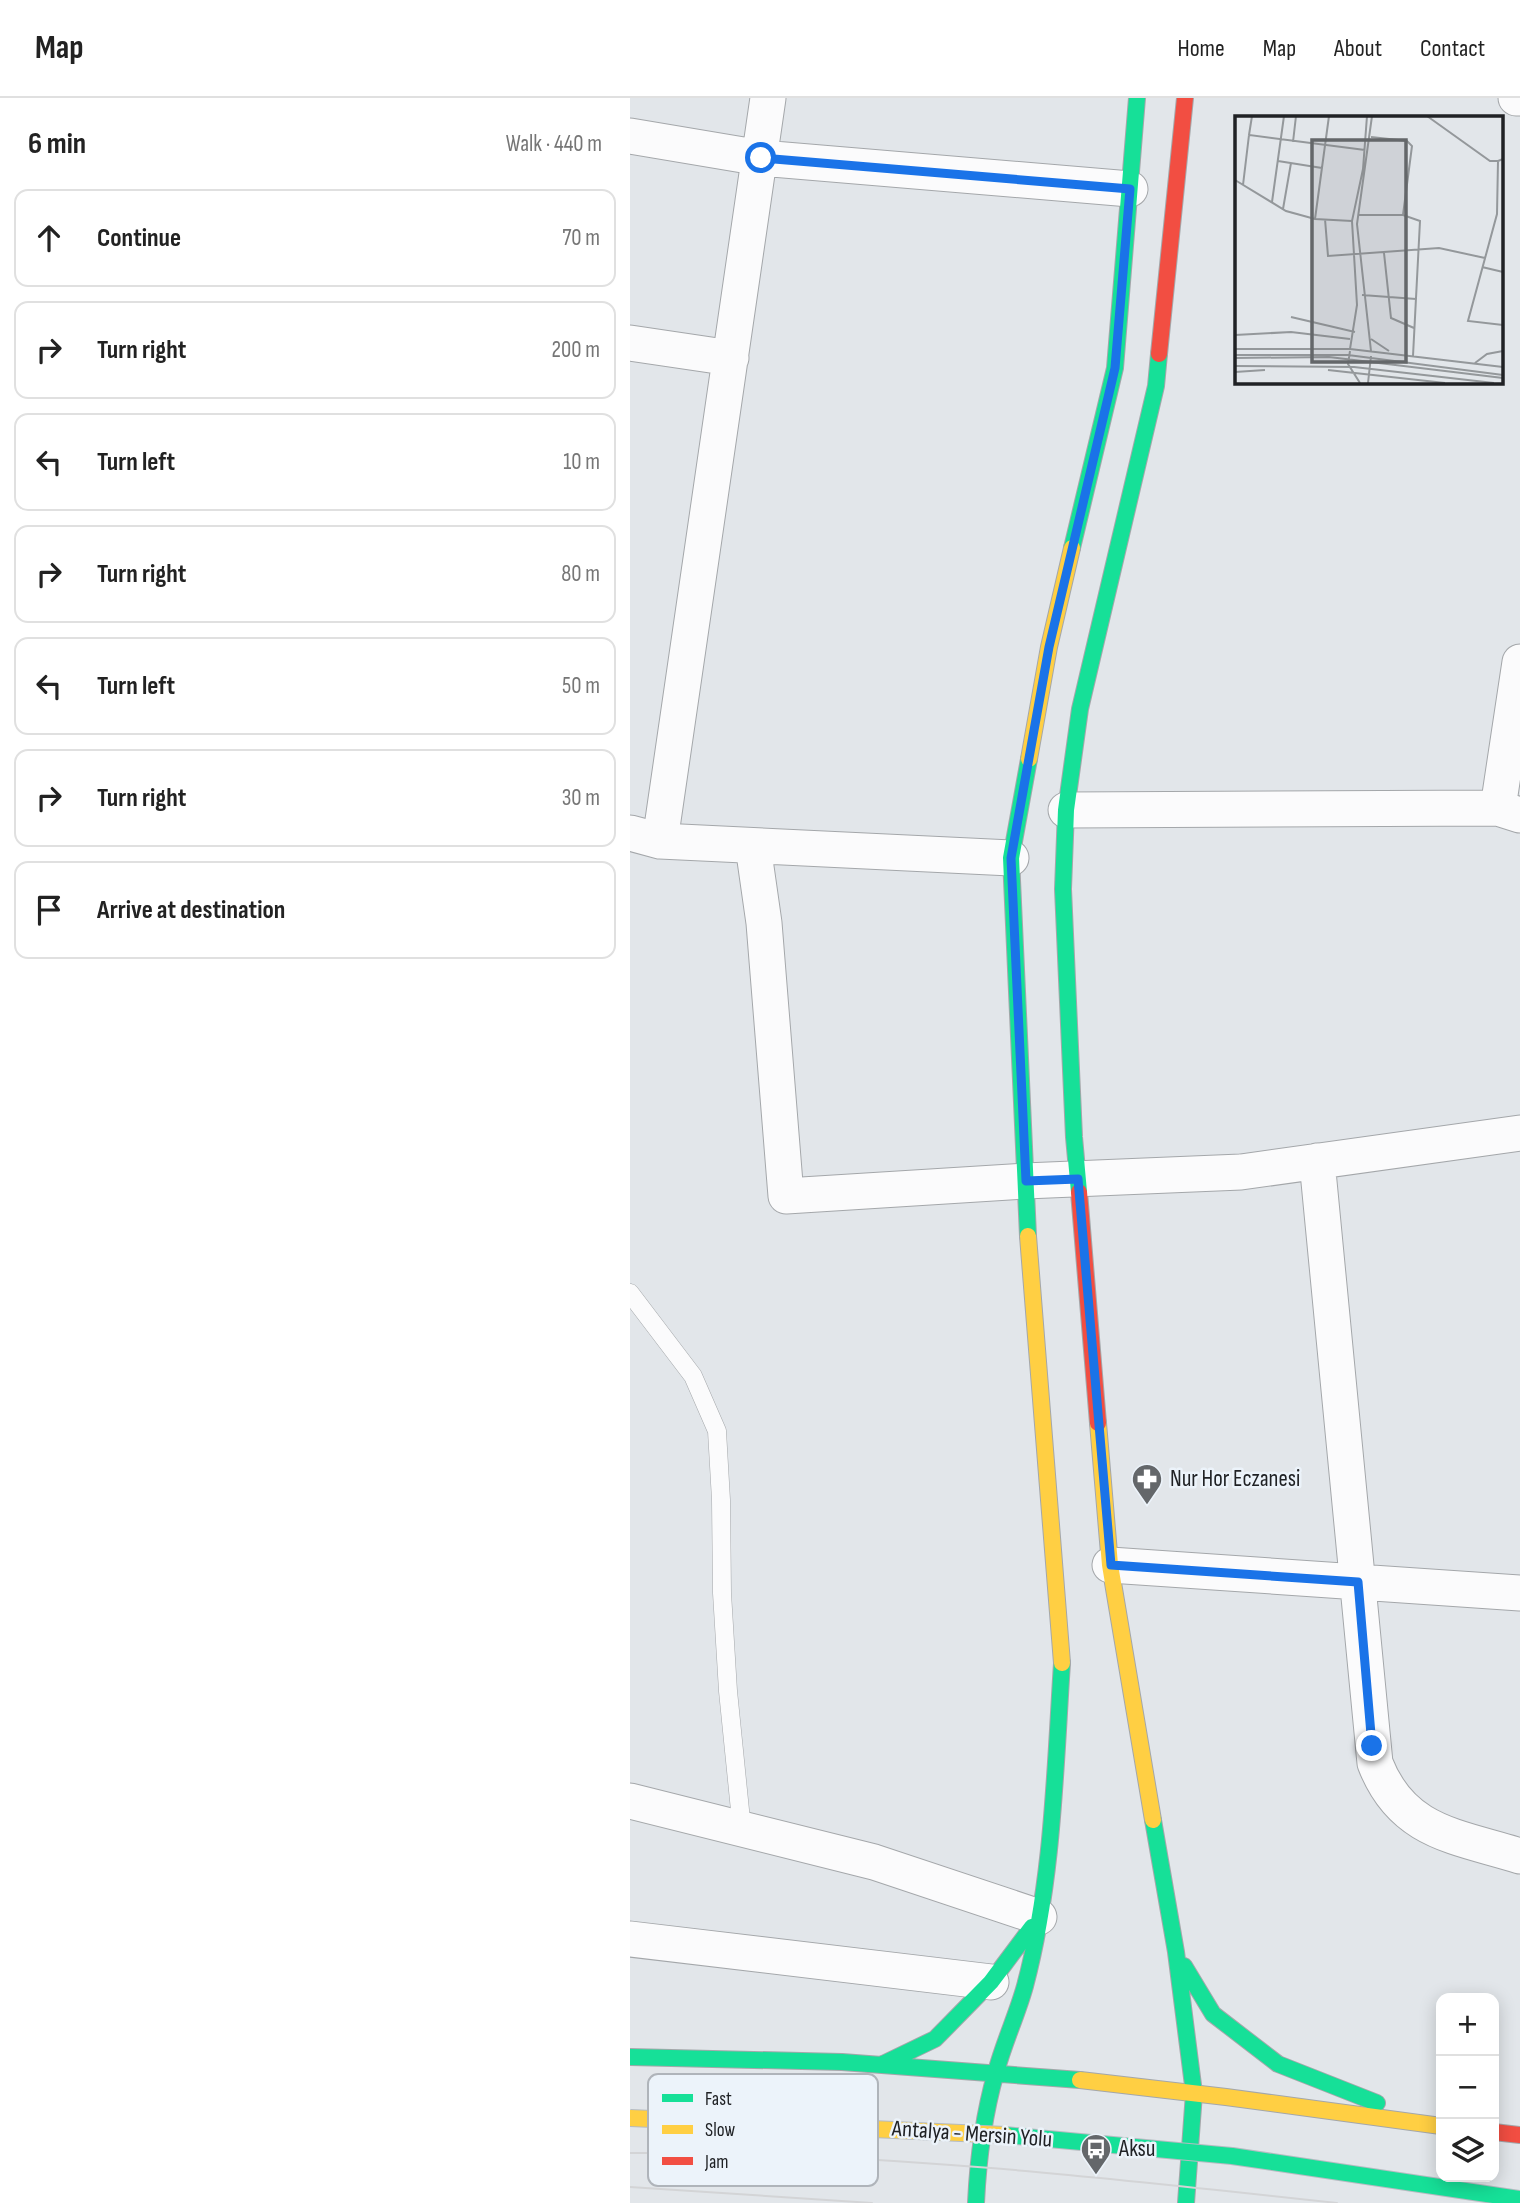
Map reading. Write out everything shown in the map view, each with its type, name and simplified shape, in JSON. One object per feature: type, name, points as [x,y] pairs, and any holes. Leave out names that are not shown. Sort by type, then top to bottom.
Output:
[{"type":"main road","points":[[976,2203],[978,2158],[996,2072],[1026,1986],[1039,1917],[1052,1823],[1062,1656],[1030,1280],[1011,858],[1049,647],[1115,368],[1137,98]]},
{"type":"main road","points":[[1185,98],[1156,386],[1080,709],[1066,810],[1063,889],[1074,1137],[1111,1565],[1176,1952],[1194,2093],[1186,2203]]},
{"type":"main road","points":[[879,2066],[935,2039],[992,1982],[1039,1917]]},
{"type":"main road","points":[[1176,1952],[1213,2014],[1278,2064],[1436,2124]]},
{"type":"main road","points":[[630,2057],[712,2057],[996,2072],[1194,2093],[1436,2125]]},
{"type":"main road","name":"Antalya - Mersin Yolu","points":[[630,2118],[648,2119]]},
{"type":"main road","name":"Antalya - Mersin Yolu","points":[[878,2129],[1081,2141],[1232,2156],[1520,2199]]},
{"type":"main road","points":[[1499,2133],[1520,2135]]},
{"type":"street","points":[[768,98],[731,358],[645,837],[752,846],[1011,858]]},
{"type":"street","points":[[630,136],[761,158],[1130,189]]},
{"type":"street","points":[[630,343],[731,358]]},
{"type":"street","points":[[1066,810],[1509,811],[1520,662]]},
{"type":"street","points":[[752,846],[764,923],[786,1196],[1026,1181],[1241,1172],[1520,1133]]},
{"type":"street","points":[[1317,1161],[1375,1763],[1390,1795],[1403,1810],[1438,1831],[1520,1856]]},
{"type":"street","points":[[1111,1565],[1520,1593]]},
{"type":"street","points":[[630,1801],[874,1861],[1039,1917]]},
{"type":"street","points":[[630,1939],[992,1982]]},
{"type":"lane","points":[[630,1293],[693,1376],[717,1431],[728,1691],[742,1830]]},
{"type":"tram line","points":[[630,2153],[648,2153]]},
{"type":"tram line","points":[[878,2160],[1073,2175],[1337,2203]]},
{"type":"tram line","points":[[630,2187],[872,2203]]},
{"type":"traffic: fast","points":[[1072,548],[1115,368],[1137,98]]},
{"type":"traffic: fast","points":[[1079,1192],[1063,889],[1066,810],[1080,709],[1156,386],[1159,354]]},
{"type":"traffic: fast","points":[[1028,1236],[1011,858],[1029,759]]},
{"type":"traffic: fast","points":[[976,2203],[988,2104],[999,2061],[1025,1986],[1042,1906],[1055,1785],[1062,1663]]},
{"type":"traffic: fast","points":[[1153,1820],[1176,1952],[1194,2093],[1186,2203]]},
{"type":"traffic: fast","points":[[883,2064],[935,2039],[991,1982],[1032,1927]]},
{"type":"traffic: fast","points":[[1184,1966],[1213,2014],[1278,2064],[1377,2103]]},
{"type":"traffic: fast","points":[[630,2057],[842,2062],[1080,2080]]},
{"type":"traffic: fast","points":[[1005,2135],[1232,2156],[1520,2199]]},
{"type":"traffic: slow","points":[[1029,759],[1049,647],[1072,548]]},
{"type":"traffic: slow","points":[[1028,1236],[1062,1663]]},
{"type":"traffic: slow","points":[[1098,1423],[1110,1565],[1153,1820]]},
{"type":"traffic: slow","points":[[1080,2080],[1436,2125]]},
{"type":"traffic: slow","points":[[630,2118],[648,2119]]},
{"type":"traffic: slow","points":[[878,2129],[1005,2135]]},
{"type":"traffic: jam","points":[[1159,354],[1185,98]]},
{"type":"traffic: jam","points":[[1079,1192],[1098,1423]]},
{"type":"traffic: jam","points":[[1499,2133],[1520,2135]]},
{"type":"place","name":"Nur Hor Eczanesi","points":[[1147,1506]]},
{"type":"place","name":"Aksu","points":[[1096,2176]]},
{"type":"route","points":[[761,158],[1130,189],[1115,368],[1049,647],[1011,858],[1026,1181],[1078,1179],[1111,1565],[1358,1582],[1372,1746]]}]
